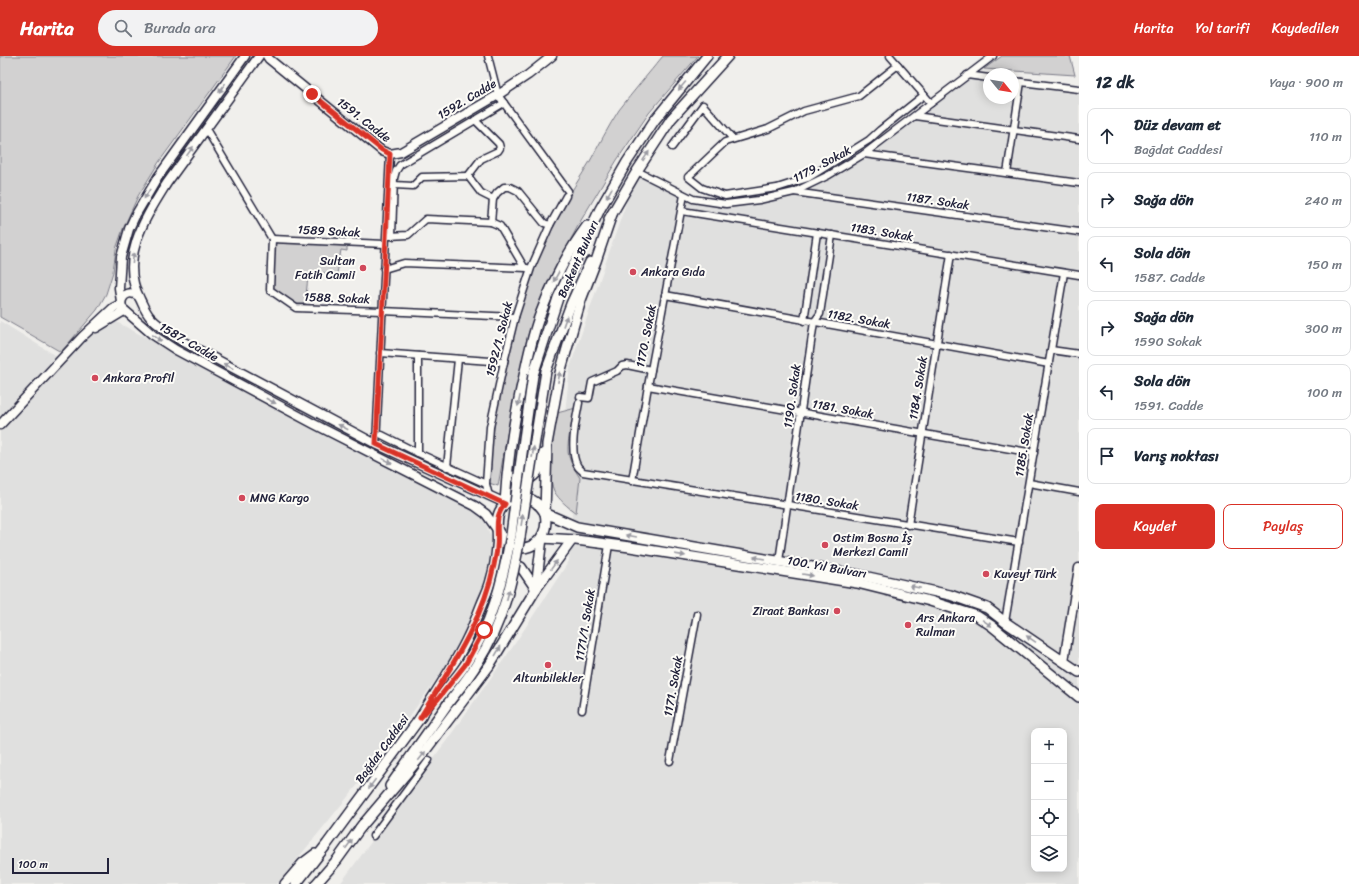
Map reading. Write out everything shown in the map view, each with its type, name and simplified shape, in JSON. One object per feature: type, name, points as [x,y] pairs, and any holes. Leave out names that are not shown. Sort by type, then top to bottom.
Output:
[{"type":"main road","points":[[123,308],[119,288],[121,257],[129,229],[135,216],[158,177],[245,56]]},
{"type":"main road","name":"1592. Cadde","points":[[390,154],[401,152],[498,95],[528,75],[552,56]]},
{"type":"main road","name":"Başkent Bulvarı","points":[[515,536],[515,503],[533,375],[558,298],[600,209],[627,162],[654,121],[707,56]]},
{"type":"main road","name":"Başkent Bulvarı","points":[[515,536],[525,504],[546,371],[571,304],[612,214],[637,171],[671,119],[728,56]]},
{"type":"main road","points":[[257,57],[269,57]]},
{"type":"main road","name":"1587. Cadde","points":[[257,57],[167,183],[146,218],[139,233],[134,248],[132,264],[134,285],[145,310],[155,322],[182,341],[376,444],[505,504]]},
{"type":"main road","name":"1591. Cadde","points":[[269,57],[382,150],[390,154]]},
{"type":"main road","points":[[505,504],[514,424],[529,352],[540,316],[553,282],[574,244],[600,209]]},
{"type":"main road","points":[[509,467],[514,477],[522,483],[533,478],[539,471],[547,444],[560,373],[581,300],[612,214]]},
{"type":"main road","points":[[0,426],[82,337],[113,308],[123,308],[134,313],[140,308],[141,302],[139,298],[132,293],[129,293],[123,296],[123,308]]},
{"type":"main road","name":"1587. Cadde","points":[[123,308],[153,335],[176,350],[314,424],[475,506],[486,514],[498,531]]},
{"type":"main road","points":[[536,589],[542,538],[546,530],[547,522],[545,513],[547,444]]},
{"type":"main road","points":[[542,538],[530,547],[514,547],[502,538],[496,524],[500,509],[512,499],[520,497],[535,501],[541,506],[545,513]]},
{"type":"main road","name":"100. Yıl Bulvarı","points":[[545,513],[577,527],[859,575],[950,595],[987,608],[1079,672]]},
{"type":"main road","points":[[360,828],[422,755],[490,666],[536,589],[572,540],[569,534],[577,527]]},
{"type":"main road","points":[[420,718],[469,636],[491,580],[497,548],[498,531]]},
{"type":"main road","points":[[316,884],[337,860],[478,662],[492,636],[508,597],[515,536]]},
{"type":"main road","name":"Bağdat Caddesi","points":[[296,884],[325,848],[420,718],[438,699],[465,665],[484,630],[498,593],[515,536]]},
{"type":"main road","name":"100. Yıl Bulvarı","points":[[542,538],[609,544],[857,583],[930,601],[977,616],[992,626],[1079,697]]},
{"type":"main road","points":[[492,576],[497,570],[508,563],[521,567],[536,589]]},
{"type":"main road","points":[[1064,661],[1079,568]]},
{"type":"main road","points":[[285,884],[303,863],[325,848]]},
{"type":"main road","points":[[324,884],[337,860]]},
{"type":"street","points":[[376,444],[385,244],[389,236],[394,174],[400,165],[504,103],[498,95],[488,56]]},
{"type":"street","points":[[890,56],[931,103]]},
{"type":"street","name":"1179. Sokak","points":[[637,171],[693,200],[726,204],[760,200],[794,192],[829,175],[864,154],[992,56]]},
{"type":"street","points":[[898,65],[859,96],[804,111],[768,129],[725,142],[688,177],[702,188],[725,196],[777,188],[808,178],[869,140],[924,95]]},
{"type":"street","points":[[966,75],[983,77]]},
{"type":"street","points":[[1007,173],[1021,82],[1079,89]]},
{"type":"street","name":"1592/1. Sokak","points":[[489,496],[486,484],[490,427],[515,317],[531,268],[550,225],[567,194],[504,103]]},
{"type":"street","points":[[672,147],[703,105],[733,139]]},
{"type":"street","points":[[915,116],[1079,139]]},
{"type":"street","points":[[468,176],[481,159],[498,151],[500,148],[499,144],[475,120]]},
{"type":"street","points":[[206,129],[272,239]]},
{"type":"street","points":[[389,236],[390,154]]},
{"type":"street","points":[[864,154],[1079,183]]},
{"type":"street","points":[[394,185],[413,186],[422,177],[468,176]]},
{"type":"street","points":[[468,176],[481,193],[493,198]]},
{"type":"street","points":[[491,222],[493,198],[504,187],[514,188],[521,194],[544,223],[550,225]]},
{"type":"street","name":"1187. Sokak","points":[[794,192],[1079,232]]},
{"type":"street","name":"1170. Sokak","points":[[632,481],[648,386],[684,195]]},
{"type":"street","name":"1183. Sokak","points":[[682,210],[1079,275]]},
{"type":"street","points":[[389,236],[408,235],[426,219],[491,222],[500,226],[524,267]]},
{"type":"street","points":[[804,321],[817,233]]},
{"type":"street","name":"1190. Sokak","points":[[779,561],[814,322],[820,314],[832,235]]},
{"type":"street","name":"1589 Sokak","points":[[272,239],[385,244]]},
{"type":"street","name":"1588. Sokak","points":[[272,239],[270,290],[296,308],[382,310],[515,317]]},
{"type":"street","name":"1184. Sokak","points":[[908,525],[951,254]]},
{"type":"street","points":[[384,269],[404,262],[531,268]]},
{"type":"street","name":"1185. Sokak","points":[[1006,622],[1064,273]]},
{"type":"street","name":"1182. Sokak","points":[[665,295],[1048,364]]},
{"type":"street","points":[[1051,350],[1079,354]]},
{"type":"street","points":[[380,353],[504,362]]},
{"type":"street","points":[[418,356],[418,453]]},
{"type":"street","points":[[447,466],[458,359]]},
{"type":"street","name":"1180. Sokak","points":[[651,370],[627,365],[622,366],[617,371],[592,382],[589,398],[580,400],[574,427],[573,448],[577,466],[584,472],[632,481],[1019,542]]},
{"type":"street","name":"1181. Sokak","points":[[648,386],[1034,453]]},
{"type":"street","points":[[382,435],[486,484]]},
{"type":"street","points":[[1029,483],[1079,492]]},
{"type":"street","name":"1171/1. Sokak","points":[[582,710],[609,544]]},
{"type":"street","name":"1171. Sokak","points":[[670,761],[697,614]]},
{"type":"street","points":[[373,836],[429,760]]},
{"type":"shaded area","points":[[0,56],[236,56],[159,162],[138,196],[123,229],[116,249],[113,272],[106,294],[97,310],[61,352],[0,317]]},
{"type":"shaded area","points":[[663,56],[698,56],[649,113],[617,160],[580,222],[545,288],[529,332],[509,424],[498,486],[489,483],[495,418],[508,352],[517,319],[540,256],[561,210],[607,129],[624,103]]},
{"type":"shaded area","points":[[1002,56],[1070,56],[1075,75],[1019,71],[1019,68],[985,68]]},
{"type":"shaded area","points":[[967,75],[983,77],[983,104],[1019,104],[1019,82],[1079,89],[1079,884],[340,884],[447,740],[512,648],[569,561],[572,512],[556,494],[570,367],[637,171],[684,195],[726,204],[794,192],[864,154]]},
{"type":"shaded area","points":[[273,242],[347,246],[347,251],[341,250],[337,274],[315,272],[315,277],[308,277],[305,304],[293,304],[271,289]]},
{"type":"shaded area","points":[[111,319],[482,516],[493,541],[483,588],[458,649],[381,756],[277,884],[0,884],[0,321],[61,359],[82,337]]},
{"type":"shaded area","points":[[576,408],[569,435],[568,452],[572,465],[580,478],[576,513],[561,500],[554,491],[551,482],[550,462],[557,413]]},
{"type":"place","name":"Sultan Fatih Camii","points":[[363,268]]},
{"type":"place","name":"Ankara Gıda","points":[[633,272]]},
{"type":"place","name":"Ankara Profil","points":[[95,378]]},
{"type":"place","name":"MNG Kargo","points":[[242,498]]},
{"type":"place","name":"Ostim Bosna İş Merkezi Camii","points":[[825,545]]},
{"type":"place","name":"Kuveyt Türk","points":[[986,574]]},
{"type":"place","name":"Ziraat Bankası","points":[[837,611]]},
{"type":"place","name":"Ars Ankara Rulman","points":[[908,625]]},
{"type":"place","name":"Altunbilekler","points":[[548,665]]},
{"type":"route","points":[[312,94],[385,153],[390,154],[376,444],[505,504],[500,509],[497,516],[497,548],[491,580],[469,636],[420,718],[438,699],[465,665],[484,630]]}]
